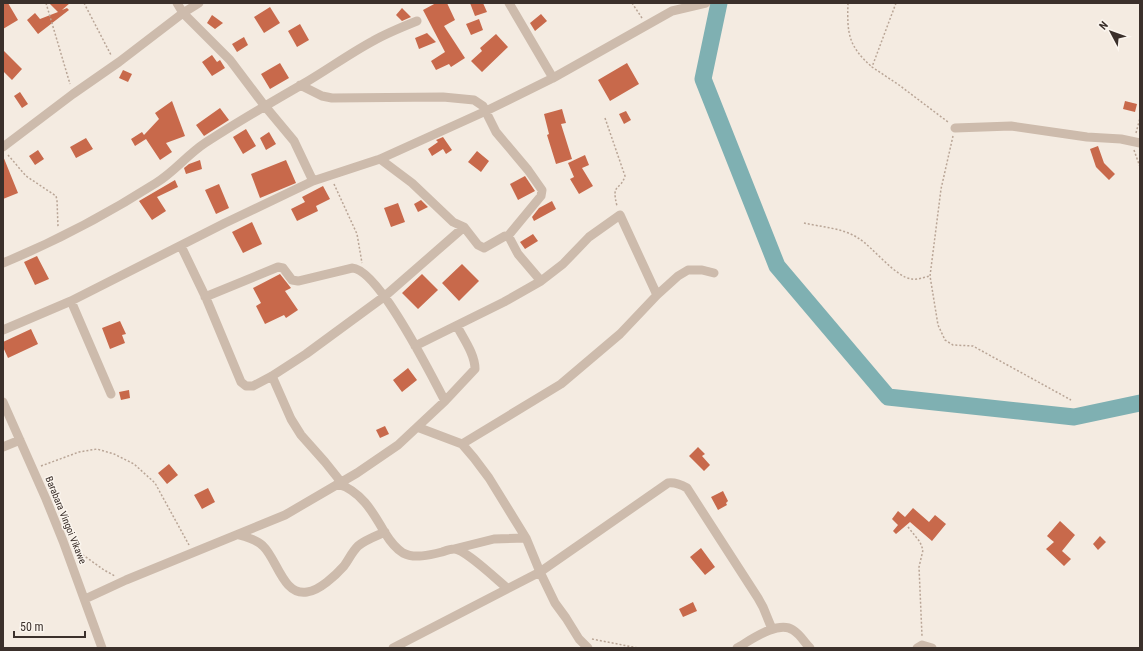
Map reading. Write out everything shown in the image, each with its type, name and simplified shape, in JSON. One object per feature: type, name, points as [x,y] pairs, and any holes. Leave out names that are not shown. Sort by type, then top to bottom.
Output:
[{"type":"street","points":[[177,3],[183,13],[230,60],[264,105],[294,141],[313,181]]},
{"type":"street","points":[[5,150],[73,94],[116,64],[183,13],[199,3]]},
{"type":"street","points":[[510,3],[553,78]]},
{"type":"street","points":[[3,330],[71,301],[225,223],[313,181],[380,159],[486,111],[553,78],[672,11],[706,3]]},
{"type":"street","points":[[3,263],[59,237],[115,208],[170,173],[189,154],[204,143],[264,105],[374,41],[417,21]]},
{"type":"street","points":[[300,85],[322,96],[332,98],[443,96],[474,100],[483,106],[496,132],[528,170],[542,192],[541,196],[508,236],[505,236],[482,248],[464,227],[453,222],[412,184],[380,159]]},
{"type":"street","points":[[955,128],[1011,126],[1087,138],[1135,141]]},
{"type":"street","points":[[415,346],[504,302],[541,281],[563,264],[589,237],[620,215],[657,295]]},
{"type":"street","points":[[182,246],[241,382],[246,386],[253,386],[272,376],[306,354],[385,296],[464,227]]},
{"type":"street","points":[[508,236],[518,254],[541,281]]},
{"type":"street","points":[[205,297],[278,267],[283,268],[294,281],[354,268],[372,282],[385,296],[415,346],[445,401]]},
{"type":"street","points":[[462,444],[561,384],[620,334],[657,295],[678,276],[688,270],[702,270],[714,273]]},
{"type":"street","points":[[71,301],[111,394]]},
{"type":"street","points":[[85,599],[126,580],[285,515],[391,451],[445,401],[475,369],[475,362],[457,326]]},
{"type":"street","points":[[272,376],[291,419],[301,435],[326,462],[339,483],[359,496],[393,544],[405,554],[423,556],[494,539],[526,538]]},
{"type":"street","name":"Barabara Vingoi Vikawe","points":[[3,402],[63,541],[102,648]]},
{"type":"street","points":[[417,426],[462,444],[474,458],[489,478],[526,538],[555,603],[579,639],[588,648]]},
{"type":"street","points":[[3,447],[20,440]]},
{"type":"street","points":[[393,648],[540,572],[668,483],[679,483],[687,488],[755,593],[763,607],[772,629]]},
{"type":"street","points":[[239,534],[253,539],[268,551],[285,582],[298,592],[307,592],[315,589],[335,575],[359,545],[385,532]]},
{"type":"street","points":[[454,549],[466,554],[508,588]]},
{"type":"street","points":[[737,648],[772,629],[784,627],[789,628],[800,635],[810,648]]},
{"type":"street","points":[[920,647],[932,648]]},
{"type":"path","points":[[46,3],[73,94]]},
{"type":"path","points":[[84,3],[116,64]]},
{"type":"path","points":[[632,3],[647,25]]},
{"type":"path","points":[[848,3],[847,26],[852,43],[861,57],[872,67],[955,128],[941,189],[930,276],[938,325],[941,334],[948,343],[953,345],[973,346],[1071,400]]},
{"type":"path","points":[[872,67],[896,3]]},
{"type":"path","points":[[605,118],[625,176],[623,182],[614,192],[620,215]]},
{"type":"path","points":[[1140,118],[1135,141],[1140,167]]},
{"type":"path","points":[[5,150],[19,170],[56,196],[59,237]]},
{"type":"path","points":[[330,176],[357,234],[361,262],[372,282]]},
{"type":"path","points":[[804,223],[843,231],[857,237],[891,268],[909,279],[919,279],[930,276]]},
{"type":"path","points":[[33,469],[79,452],[97,449],[114,454],[134,464],[155,483],[193,552]]},
{"type":"path","points":[[908,527],[920,542],[923,550],[919,568],[920,647]]},
{"type":"path","points":[[63,541],[104,570],[126,580]]},
{"type":"path","points":[[592,638],[638,648]]},
{"type":"building","points":[[3,3],[8,3],[18,20],[3,29]]},
{"type":"building","points":[[49,3],[70,3],[62,10],[67,8],[69,10],[38,34],[27,20],[35,13],[40,19],[58,12]]},
{"type":"building","points":[[436,3],[447,3],[455,20],[444,26],[465,58],[451,67],[449,64],[436,70],[431,61],[445,52],[423,10]]},
{"type":"building","points":[[470,3],[483,3],[487,12],[475,16]]},
{"type":"building","points":[[270,7],[280,23],[264,33],[254,17]]},
{"type":"building","points":[[402,8],[411,17],[402,21],[396,15]]},
{"type":"building","points":[[541,14],[547,21],[535,31],[530,23]]},
{"type":"building","points":[[212,15],[223,23],[215,29],[207,23]]},
{"type":"building","points":[[479,19],[483,30],[471,35],[466,24]]},
{"type":"building","points":[[300,24],[309,40],[297,47],[288,31]]},
{"type":"building","points":[[427,33],[436,42],[419,49],[415,38]]},
{"type":"building","points":[[496,34],[508,47],[482,72],[471,61],[482,51],[480,48]]},
{"type":"building","points":[[244,37],[248,45],[237,52],[232,44]]},
{"type":"building","points":[[3,50],[22,69],[12,80],[3,71]]},
{"type":"building","points":[[212,55],[217,62],[220,60],[225,68],[212,76],[202,62]]},
{"type":"building","points":[[280,63],[289,78],[270,89],[261,74]]},
{"type":"building","points":[[627,63],[639,84],[610,101],[598,80]]},
{"type":"building","points":[[123,70],[132,74],[128,82],[119,78]]},
{"type":"building","points":[[20,92],[28,104],[22,108],[14,96]]},
{"type":"building","points":[[172,101],[185,136],[166,143],[172,152],[160,160],[146,139],[135,146],[131,139],[142,132],[144,135],[159,119],[155,113]]},
{"type":"building","points":[[1125,101],[1137,104],[1135,112],[1123,109]]},
{"type":"building","points":[[220,108],[229,120],[204,136],[196,125]]},
{"type":"building","points":[[562,109],[566,123],[561,124],[572,159],[556,164],[547,135],[549,134],[544,114]]},
{"type":"building","points":[[626,111],[631,120],[624,124],[619,114]]},
{"type":"building","points":[[246,129],[256,146],[243,154],[233,137]]},
{"type":"building","points":[[269,132],[276,144],[266,150],[260,138]]},
{"type":"building","points":[[443,137],[452,150],[446,154],[443,149],[432,156],[428,149],[438,142],[436,140]]},
{"type":"building","points":[[86,138],[93,149],[76,158],[70,147]]},
{"type":"building","points":[[1098,146],[1104,163],[1115,174],[1109,180],[1096,167],[1090,149]]},
{"type":"building","points":[[38,150],[44,159],[35,165],[29,156]]},
{"type":"building","points":[[477,151],[489,161],[481,172],[468,162]]},
{"type":"building","points":[[585,155],[589,165],[582,168],[593,186],[579,194],[570,179],[574,177],[568,163]]},
{"type":"building","points":[[3,156],[18,193],[3,199]]},
{"type":"building","points":[[200,160],[202,169],[186,174],[184,168],[189,164]]},
{"type":"building","points":[[286,160],[296,183],[260,198],[251,174]]},
{"type":"building","points":[[525,176],[535,191],[518,200],[510,184]]},
{"type":"building","points":[[175,180],[178,187],[157,197],[166,211],[152,220],[139,201]]},
{"type":"building","points":[[219,184],[229,208],[216,214],[205,190]]},
{"type":"building","points":[[323,186],[330,199],[316,206],[318,211],[297,221],[291,209],[305,202],[302,197]]},
{"type":"building","points":[[421,200],[428,207],[418,212],[414,204]]},
{"type":"building","points":[[552,201],[556,209],[534,221],[532,217],[539,208]]},
{"type":"building","points":[[398,203],[405,222],[391,227],[384,208]]},
{"type":"building","points":[[252,222],[262,244],[243,253],[232,232]]},
{"type":"building","points":[[533,234],[538,241],[525,249],[520,242]]},
{"type":"building","points":[[37,256],[49,279],[35,285],[24,262]]},
{"type":"building","points":[[462,264],[479,281],[459,301],[442,283]]},
{"type":"building","points":[[280,274],[291,288],[285,291],[298,310],[286,318],[284,315],[265,324],[256,306],[261,303],[253,288]]},
{"type":"building","points":[[422,274],[438,290],[418,309],[402,293]]},
{"type":"building","points":[[120,321],[126,334],[122,335],[125,343],[110,349],[102,328]]},
{"type":"building","points":[[31,329],[38,344],[8,358],[3,347],[3,342]]},
{"type":"building","points":[[408,368],[417,380],[402,392],[393,380]]},
{"type":"building","points":[[129,390],[130,398],[121,400],[119,392]]},
{"type":"building","points":[[385,426],[389,434],[380,438],[376,430]]},
{"type":"building","points":[[698,447],[705,454],[702,456],[710,465],[704,471],[689,456]]},
{"type":"building","points":[[169,464],[178,475],[167,484],[158,473]]},
{"type":"building","points":[[208,488],[215,502],[202,509],[194,495]]},
{"type":"building","points":[[723,491],[728,501],[726,503],[727,505],[718,510],[711,497]]},
{"type":"building","points":[[913,508],[929,522],[935,515],[946,524],[932,541],[910,522],[896,534],[893,531],[898,525],[892,519],[898,511],[905,517]]},
{"type":"building","points":[[1060,521],[1075,535],[1062,551],[1071,559],[1064,566],[1046,549],[1054,542],[1047,536]]},
{"type":"building","points":[[1100,536],[1106,542],[1098,550],[1093,544]]},
{"type":"building","points":[[701,548],[715,567],[705,575],[690,557]]},
{"type":"building","points":[[693,602],[697,611],[683,617],[679,609]]},
{"type":"waterway","points":[[719,3],[703,79],[777,266],[888,397],[1074,417],[1140,403]]}]
